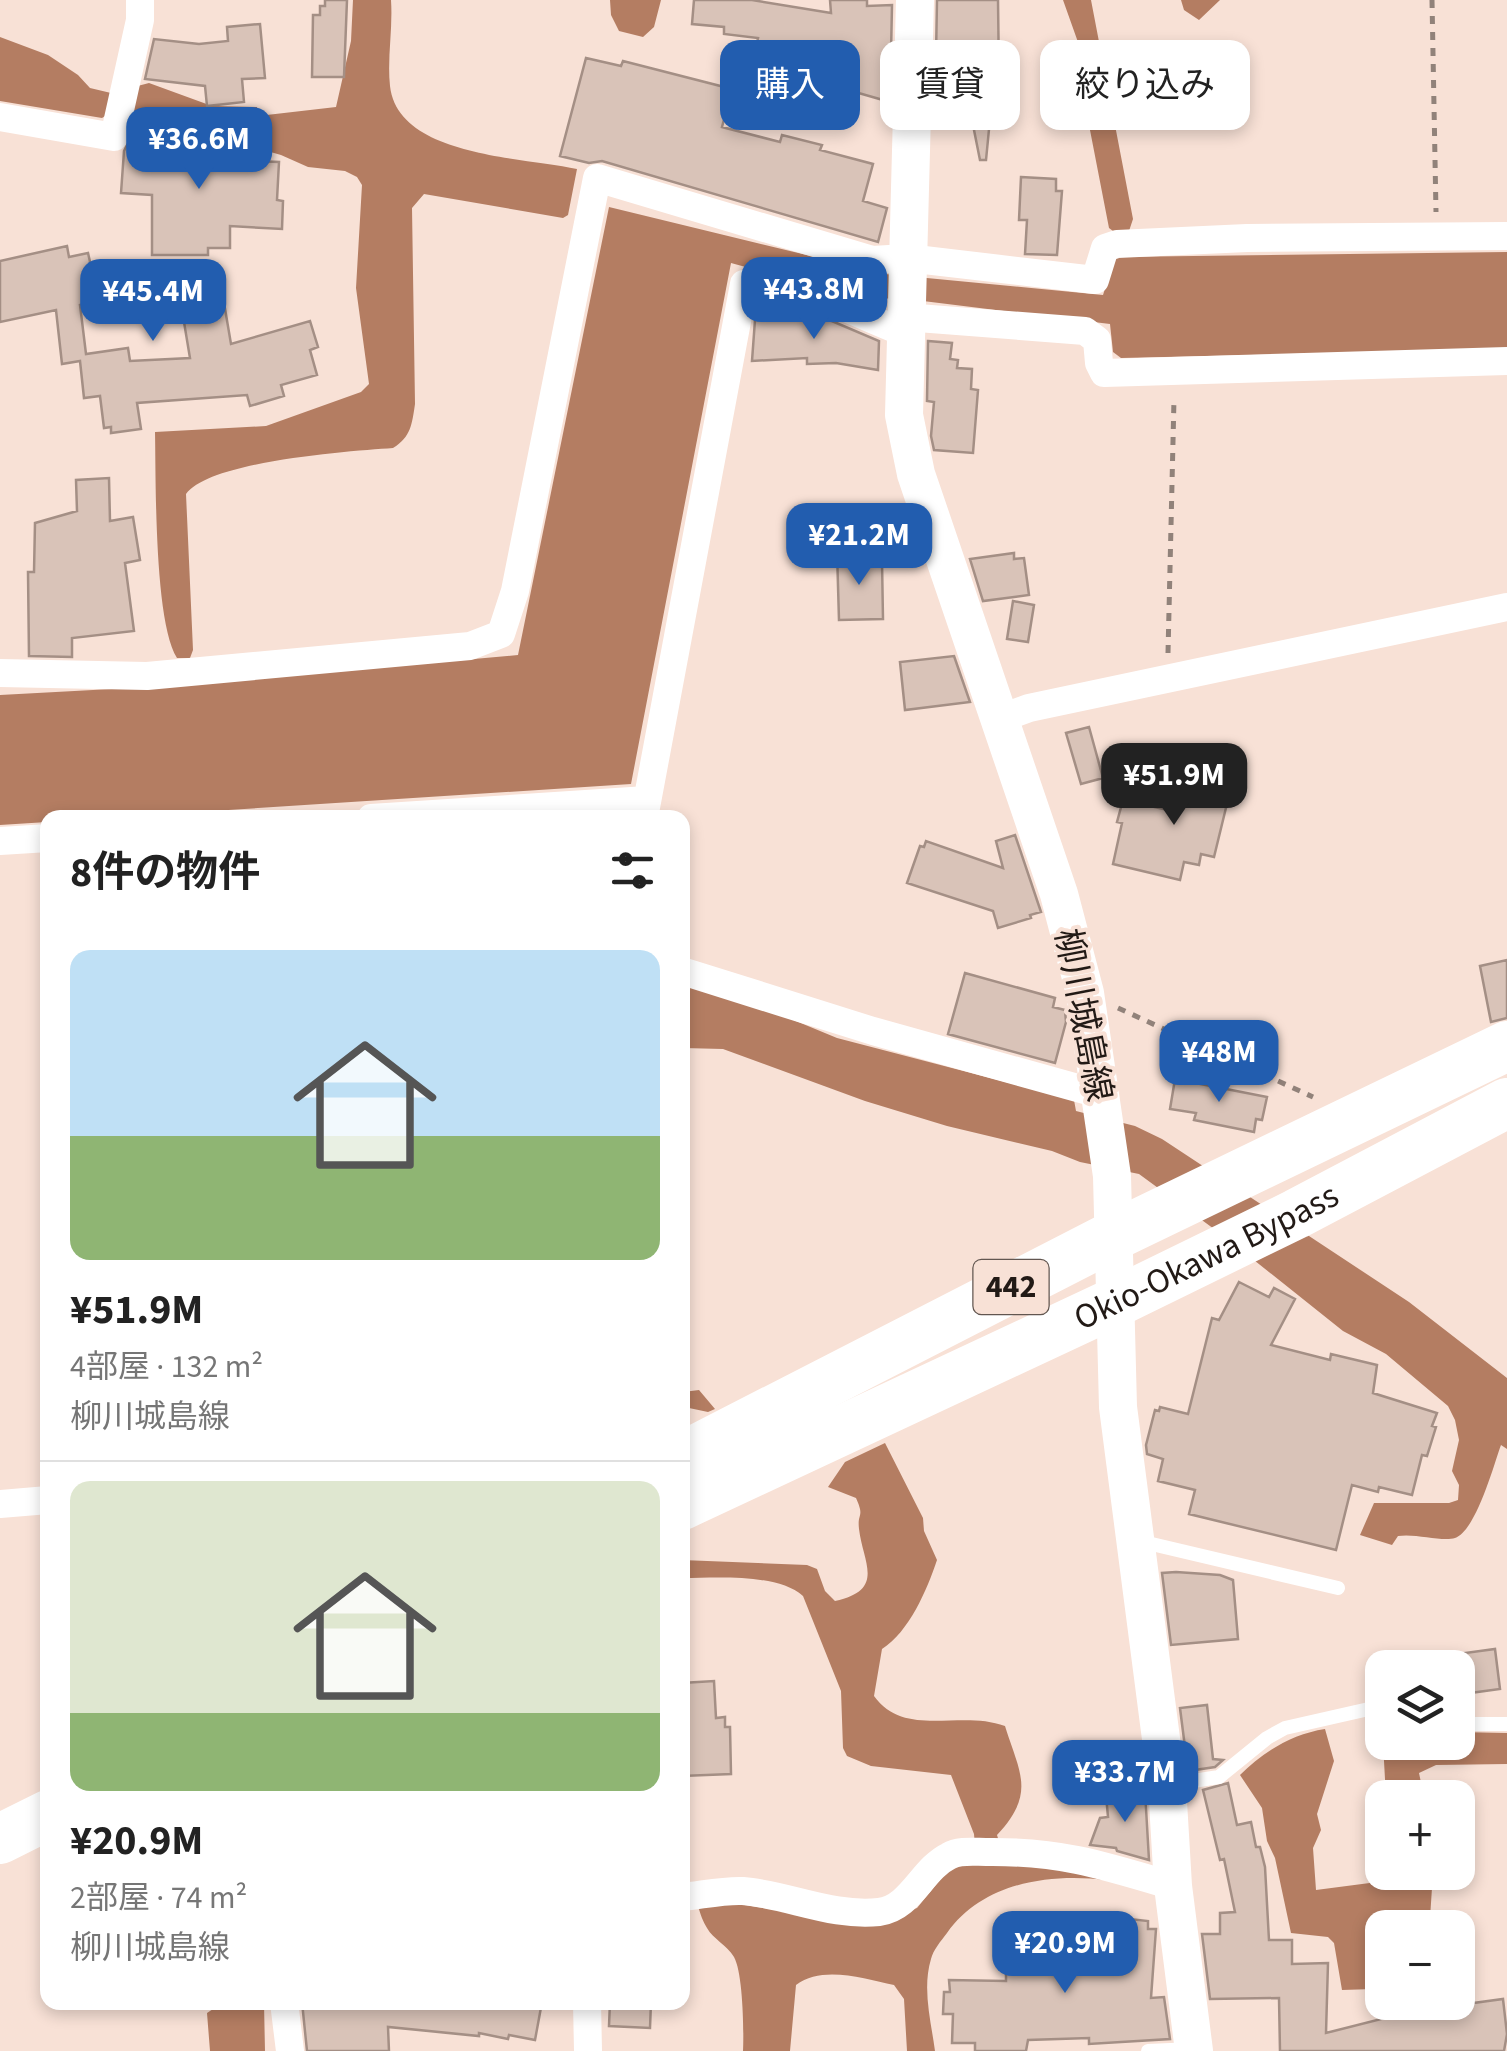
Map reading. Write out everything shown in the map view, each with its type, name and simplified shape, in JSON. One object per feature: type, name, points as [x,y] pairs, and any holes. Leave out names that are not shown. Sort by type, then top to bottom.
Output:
[{"type":"highway","name":"Okio-Okawa Bypass","points":[[690,1485],[852,1372],[1172,1206],[1507,1046]]},
{"type":"highway","name":"Okio-Okawa Bypass","points":[[690,1486],[874,1416],[1296,1214],[1507,1103]]},
{"type":"highway","points":[[0,1804],[40,1785]]},
{"type":"highway","points":[[0,1838],[40,1819]]},
{"type":"main road","name":"柳川城島線","points":[[916,0],[905,318],[904,414],[908,447],[1059,894],[1085,993],[1112,1176],[1118,1407],[1167,1784],[1172,1886],[1194,2050]]},
{"type":"street","points":[[0,117],[114,137],[140,20],[140,0]]},
{"type":"street","points":[[0,673],[147,676],[470,646],[500,634],[515,591],[596,178],[872,260],[1095,280],[1105,248],[1116,244],[1247,238],[1507,236]]},
{"type":"street","points":[[615,810],[646,809],[744,284],[757,280],[905,318],[1085,331],[1096,340],[1104,373],[1507,362]]},
{"type":"street","points":[[999,719],[1029,708],[1507,607]]},
{"type":"street","points":[[0,841],[40,838]]},
{"type":"street","points":[[690,974],[1100,1101]]},
{"type":"street","points":[[0,1504],[40,1501]]},
{"type":"street","points":[[690,1896],[743,1891],[836,1911],[881,1912],[898,1905],[939,1862],[965,1852],[1047,1853],[1085,1859],[1172,1886]]},
{"type":"street","points":[[285,2010],[290,2051]]},
{"type":"street","points":[[587,2010],[588,2051]]},
{"type":"lane","points":[[1135,1540],[1338,1588]]},
{"type":"lane","points":[[1167,1784],[1220,1777],[1286,1728],[1365,1710]]},
{"type":"lane","points":[[1475,1724],[1507,1724]]},
{"type":"lane","points":[[1148,2051],[1194,2050]]},
{"type":"path","points":[[1432,0],[1437,237]]},
{"type":"path","points":[[1167,679],[1175,371]]},
{"type":"path","points":[[1085,993],[1356,1117]]},
{"type":"shaded area","points":[[353,0],[391,0],[390,86],[398,109],[415,127],[466,150],[577,169],[568,215],[563,218],[424,194],[412,208],[415,404],[407,435],[393,448],[282,460],[222,473],[186,494],[193,650],[190,658],[177,658],[169,640],[160,583],[155,432],[266,426],[361,392],[369,384],[356,288],[362,185],[345,171],[308,167],[281,155],[187,128],[185,132],[155,128],[108,114],[102,118],[0,101],[0,37],[48,55],[90,88],[111,93],[149,83],[212,106],[257,107],[258,116],[336,107],[351,41]]},
{"type":"shaded area","points":[[610,0],[661,0],[654,27],[643,37],[619,31],[611,15]]},
{"type":"shaded area","points":[[1063,0],[1091,0],[1099,40],[1077,40]]},
{"type":"shaded area","points":[[1181,0],[1220,0],[1199,20],[1184,10]]},
{"type":"shaded area","points":[[1090,130],[1116,130],[1133,219],[1129,231],[1109,228]]},
{"type":"shaded area","points":[[609,207],[885,274],[1103,295],[1115,257],[1507,252],[1507,349],[1121,358],[1113,352],[1110,324],[923,301],[872,301],[731,263],[631,784],[228,810],[40,810],[40,822],[0,825],[0,695],[186,685],[518,655]]},
{"type":"shaded area","points":[[690,983],[733,995],[837,1038],[1074,1100],[1076,1111],[1135,1126],[1162,1139],[1409,1302],[1507,1378],[1507,1449],[1501,1445],[1470,1523],[1463,1533],[1450,1539],[1398,1536],[1392,1545],[1360,1535],[1374,1503],[1458,1500],[1459,1485],[1452,1471],[1459,1440],[1448,1406],[1386,1354],[1343,1331],[1139,1174],[947,1126],[865,1101],[723,1049],[690,1048]]},
{"type":"shaded area","points":[[699,1390],[715,1409],[708,1412],[690,1408],[690,1391]]},
{"type":"shaded area","points":[[885,1443],[923,1518],[924,1531],[937,1560],[909,1621],[882,1649],[874,1696],[887,1709],[917,1720],[970,1720],[1005,1726],[1019,1771],[1021,1795],[997,1835],[1004,1858],[1107,1880],[1063,1878],[1019,1885],[979,1902],[962,1916],[935,1949],[928,1970],[928,2005],[935,2051],[907,2051],[904,1999],[894,1985],[831,1975],[796,1985],[790,2051],[743,2051],[737,1965],[707,1928],[698,1906],[738,1904],[868,1924],[917,1908],[948,1870],[976,1858],[974,1834],[951,1775],[871,1766],[847,1756],[843,1748],[841,1691],[803,1596],[763,1580],[690,1578],[690,1560],[807,1565],[817,1569],[825,1591],[835,1601],[861,1590],[868,1574],[859,1529],[859,1504],[856,1498],[828,1487],[845,1462]]},
{"type":"shaded area","points":[[1325,1729],[1334,1761],[1317,1814],[1321,1830],[1313,1848],[1316,1890],[1365,1884],[1365,1890],[1432,1890],[1431,1910],[1365,1910],[1365,1989],[1342,1990],[1334,1943],[1328,1937],[1291,1933],[1262,1808],[1240,1775],[1279,1745]]},
{"type":"shaded area","points":[[1475,1732],[1507,1733],[1507,1764],[1436,1765],[1419,1773],[1420,1780],[1385,1780],[1384,1760],[1475,1760]]},
{"type":"shaded area","points":[[264,2010],[265,2051],[210,2051],[207,2013]]},
{"type":"building","points":[[325,0],[347,0],[344,77],[312,77],[313,15],[320,15]]},
{"type":"building","points":[[694,0],[752,0],[831,13],[830,0],[867,0],[867,6],[892,5],[891,40],[880,40],[880,99],[860,93],[860,40],[758,40],[724,34],[724,27],[692,24]]},
{"type":"building","points":[[937,0],[998,0],[999,40],[936,40]]},
{"type":"building","points":[[260,24],[265,78],[242,79],[244,102],[207,106],[205,86],[145,79],[154,39],[199,44],[228,41],[227,27]]},
{"type":"building","points":[[586,58],[621,66],[623,61],[720,86],[720,130],[780,142],[782,135],[873,164],[863,201],[887,208],[878,242],[602,161],[589,163],[560,156]]},
{"type":"building","points":[[974,130],[989,130],[986,160],[980,160]]},
{"type":"building","points":[[133,133],[212,136],[211,159],[279,162],[277,200],[283,201],[282,229],[230,226],[230,248],[208,248],[208,255],[152,255],[152,195],[121,193],[124,151]]},
{"type":"building","points":[[1021,177],[1056,179],[1056,191],[1062,191],[1057,255],[1025,254],[1027,220],[1019,220]]},
{"type":"building","points":[[67,246],[69,257],[88,253],[99,301],[80,305],[86,354],[128,348],[130,361],[190,358],[181,304],[223,297],[231,344],[310,321],[318,347],[310,350],[317,375],[281,385],[284,396],[250,406],[247,395],[137,403],[141,429],[111,433],[111,427],[104,428],[100,396],[84,398],[80,361],[62,364],[56,310],[0,322],[0,261]]},
{"type":"building","points":[[820,316],[879,341],[878,370],[836,363],[807,364],[807,358],[752,361],[755,320]]},
{"type":"building","points":[[928,341],[952,343],[950,359],[958,360],[957,368],[972,369],[971,389],[978,390],[973,453],[934,450],[934,402],[927,401]]},
{"type":"building","points":[[109,478],[110,521],[133,517],[140,560],[125,563],[134,631],[72,638],[72,657],[29,656],[28,572],[34,572],[35,523],[77,511],[76,480]]},
{"type":"building","points":[[837,551],[859,551],[859,561],[882,561],[883,619],[839,620]]},
{"type":"building","points":[[1014,553],[1014,559],[1024,558],[1029,595],[983,601],[970,559]]},
{"type":"building","points":[[1013,601],[1034,605],[1028,642],[1007,639]]},
{"type":"building","points":[[954,656],[970,702],[905,710],[900,662]]},
{"type":"building","points":[[1089,727],[1103,778],[1081,784],[1066,733]]},
{"type":"building","points":[[1188,768],[1233,779],[1214,857],[1201,854],[1199,865],[1184,862],[1180,880],[1113,864],[1123,800],[1177,812]]},
{"type":"building","points":[[1015,835],[1041,912],[1030,915],[1031,918],[998,928],[993,911],[907,883],[920,846],[924,847],[926,841],[1003,868],[996,841]]},
{"type":"building","points":[[1507,960],[1507,1018],[1491,1022],[1480,966]]},
{"type":"building","points":[[965,973],[1055,998],[1053,1007],[1065,1010],[1066,1022],[1055,1063],[948,1034]]},
{"type":"building","points":[[1175,1079],[1267,1097],[1262,1120],[1256,1119],[1254,1132],[1194,1120],[1196,1113],[1170,1109]]},
{"type":"building","points":[[1239,1282],[1269,1297],[1274,1288],[1295,1299],[1271,1345],[1330,1360],[1331,1354],[1377,1365],[1373,1393],[1437,1413],[1432,1426],[1436,1427],[1427,1456],[1422,1455],[1412,1495],[1352,1485],[1336,1550],[1189,1514],[1195,1490],[1158,1481],[1163,1459],[1147,1454],[1155,1410],[1160,1407],[1188,1414],[1212,1318],[1219,1320]]},
{"type":"building","points":[[1162,1573],[1220,1575],[1233,1580],[1238,1639],[1171,1645]]},
{"type":"building","points":[[1495,1649],[1500,1689],[1475,1692],[1475,1652]]},
{"type":"building","points":[[714,1681],[716,1718],[725,1717],[725,1727],[730,1727],[731,1774],[690,1776],[690,1682]]},
{"type":"building","points":[[1207,1705],[1213,1759],[1223,1760],[1215,1767],[1188,1771],[1180,1708]]},
{"type":"building","points":[[1228,1783],[1237,1825],[1251,1822],[1265,1867],[1269,1940],[1292,1940],[1292,1964],[1328,1963],[1326,2033],[1377,2020],[1475,2020],[1475,2003],[1503,1999],[1507,2034],[1504,2051],[1280,2051],[1279,1998],[1210,1999],[1202,1934],[1220,1934],[1220,1913],[1235,1912],[1203,1790]]},
{"type":"building","points":[[1145,1791],[1149,1860],[1116,1848],[1090,1845],[1100,1818],[1108,1817],[1106,1795]]},
{"type":"building","points":[[1103,1916],[1148,1921],[1148,1929],[1156,1929],[1151,1998],[1164,1997],[1170,2039],[1089,2044],[1089,2038],[1028,2040],[1026,2051],[975,2051],[975,2043],[952,2043],[953,2014],[943,2014],[944,1992],[950,1992],[949,1980],[1006,1981],[1006,1935],[1033,1935],[1032,1968],[1098,1966]]},
{"type":"building","points":[[303,2010],[541,2010],[535,2040],[388,2027],[389,2051],[307,2051]]},
{"type":"building","points":[[610,2010],[651,2010],[650,2028],[609,2026]]}]
